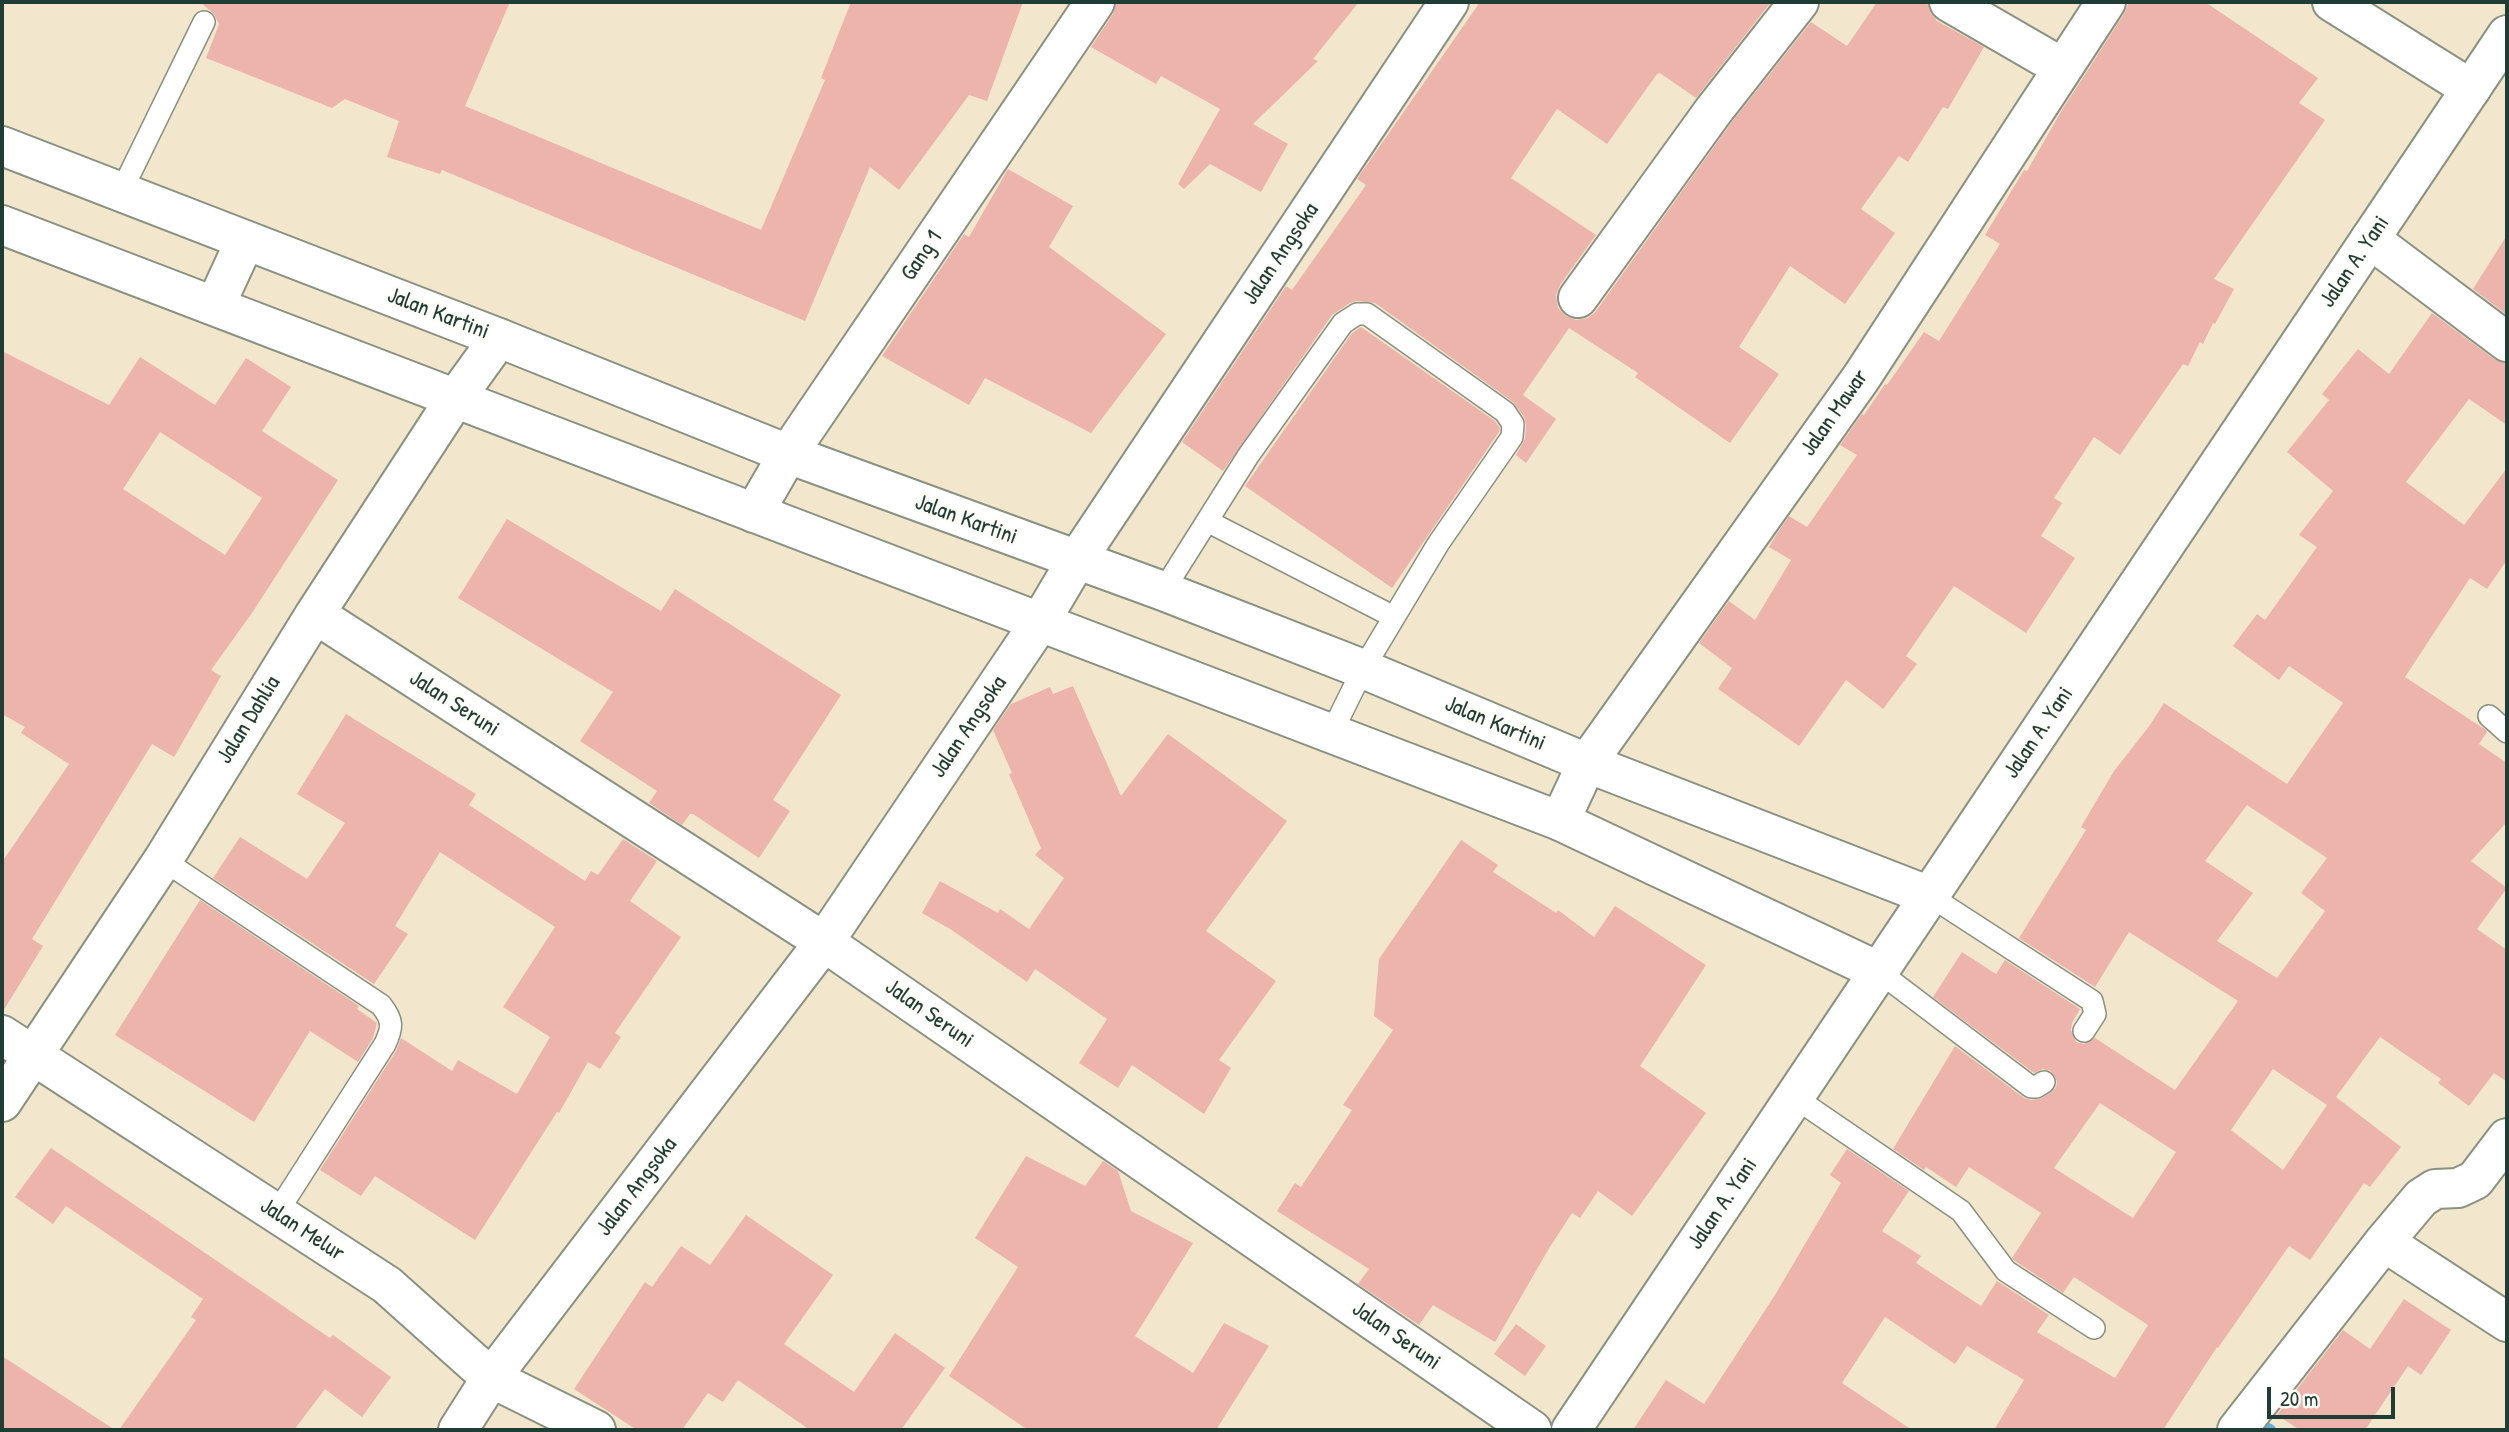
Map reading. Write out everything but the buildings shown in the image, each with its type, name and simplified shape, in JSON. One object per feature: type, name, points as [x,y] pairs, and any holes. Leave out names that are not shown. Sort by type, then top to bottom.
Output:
[{"type":"main road","name":"Gang 1","points":[[754,513],[788,454],[1095,2]]},
{"type":"main road","name":"Jalan Angsoka","points":[[458,1430],[491,1378],[824,942],[1040,622],[1076,561],[1449,2]]},
{"type":"main road","points":[[1578,298],[1714,110],[1799,2]]},
{"type":"main road","points":[[1949,2],[2063,68]]},
{"type":"main road","name":"Jalan Mawar","points":[[1560,821],[1587,763],[1861,378],[2106,2]]},
{"type":"main road","points":[[2332,2],[2494,63]]},
{"type":"main road","name":"Jalan A. Yani","points":[[1571,1430],[2370,239],[2494,63]]},
{"type":"main road","name":"Jalan Kartini","points":[[2,146],[499,338],[788,454],[1163,591],[1363,669],[1587,763],[1930,896]]},
{"type":"main road","points":[[2,225],[1560,821],[1878,971]]},
{"type":"main road","points":[[2370,239],[2507,341]]},
{"type":"main road","points":[[215,306],[245,241]]},
{"type":"main road","name":"Jalan Dahlia","points":[[2,1102],[17,1046],[163,860],[315,614],[455,399],[499,338]]},
{"type":"main road","name":"Jalan Seruni","points":[[315,614],[824,942],[1532,1430]]},
{"type":"main road","name":"Jalan Melur","points":[[17,1046],[387,1285],[491,1378],[596,1430]]},
{"type":"main road","points":[[2237,1430],[2384,1242],[2427,1192],[2458,1188],[2475,1180],[2507,1138]]},
{"type":"main road","points":[[2384,1242],[2507,1322]]},
{"type":"lane","points":[[121,192],[204,22]]},
{"type":"lane","points":[[1163,591],[1248,456],[1343,323],[1357,314],[1367,314],[1505,412],[1513,424],[1512,437],[1438,544],[1363,669],[1331,734]]},
{"type":"lane","points":[[1207,521],[1394,617]]},
{"type":"lane","points":[[2489,716],[2507,732]]},
{"type":"lane","points":[[163,860],[381,1005],[391,1017],[392,1029],[385,1044],[276,1213]]},
{"type":"lane","points":[[1930,896],[2092,1001],[2095,1014],[2084,1031]]},
{"type":"lane","points":[[1878,971],[2031,1087],[2044,1082]]},
{"type":"lane","points":[[1794,1097],[1961,1211],[2006,1271],[2094,1328]]},
{"type":"waterway","points":[[2266,1428],[2270,1430]]}]
